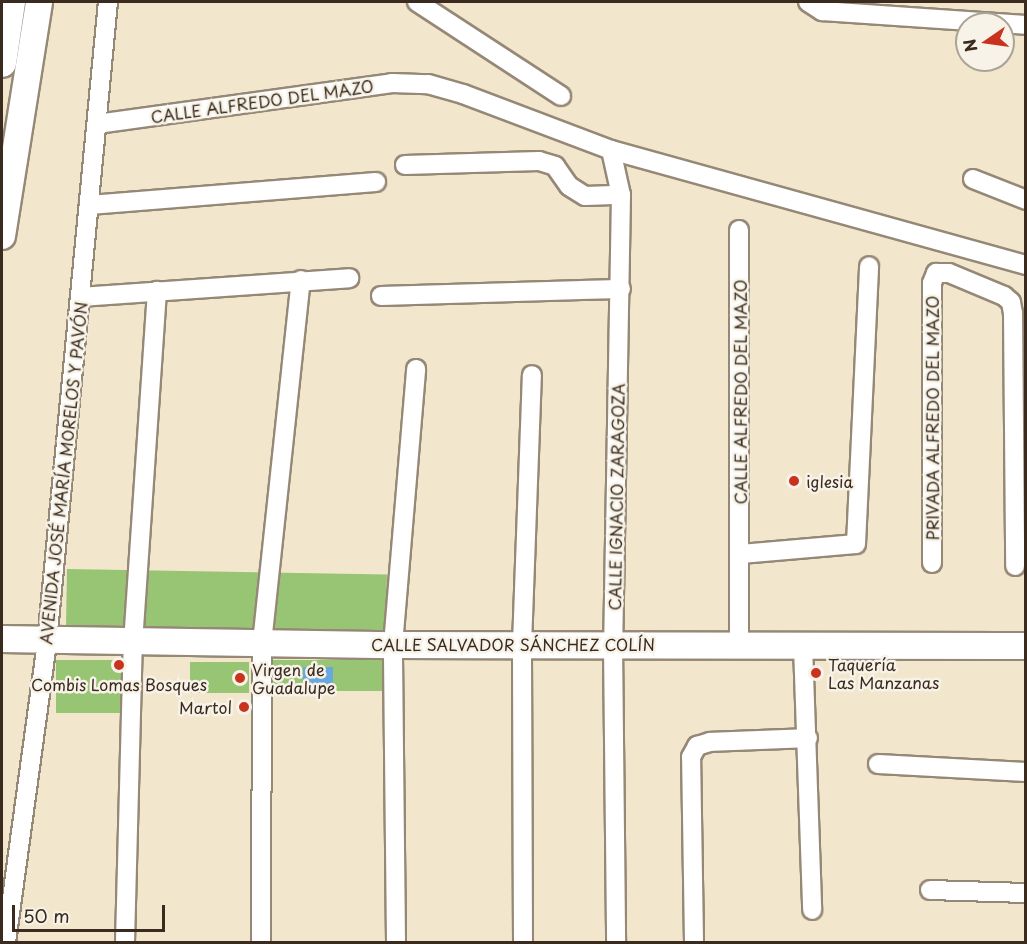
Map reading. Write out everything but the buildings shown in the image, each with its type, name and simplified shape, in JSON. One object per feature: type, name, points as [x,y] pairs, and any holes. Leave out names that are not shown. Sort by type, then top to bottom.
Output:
[{"type":"main road","points":[[2,63],[11,2]]},
{"type":"street","points":[[2,236],[11,108],[39,2]]},
{"type":"street","name":"AVENIDA JOSÉ MARÍA MORELOS Y PAVÓN","points":[[6,942],[47,642],[108,2]]},
{"type":"street","points":[[417,2],[561,96]]},
{"type":"street","points":[[809,3],[822,10],[1026,25]]},
{"type":"street","name":"CALLE ALFREDO DEL MAZO","points":[[97,124],[392,83],[428,84],[497,106],[610,150],[1026,265]]},
{"type":"street","name":"CALLE IGNACIO ZARAGOZA","points":[[610,150],[621,195],[613,644],[616,942]]},
{"type":"street","points":[[405,165],[539,160],[555,166],[569,186],[585,195],[621,195]]},
{"type":"street","points":[[974,179],[1026,200]]},
{"type":"street","points":[[89,205],[376,182]]},
{"type":"street","name":"CALLE ALFREDO DEL MAZO","points":[[739,231],[741,554],[739,645]]},
{"type":"street","points":[[741,554],[856,544],[869,266]]},
{"type":"street","name":"PRIVADA ALFREDO DEL MAZO","points":[[932,563],[932,283],[936,273],[949,273],[1011,302],[1020,449]]},
{"type":"street","points":[[81,297],[349,278]]},
{"type":"street","points":[[261,942],[262,643],[301,280]]},
{"type":"street","points":[[381,296],[621,290]]},
{"type":"street","points":[[125,942],[133,643],[157,291]]},
{"type":"street","points":[[396,942],[393,645],[416,369]]},
{"type":"street","points":[[523,942],[522,645],[532,375]]},
{"type":"street","points":[[1015,566],[1020,449]]},
{"type":"street","name":"CALLE SALVADOR SÁNCHEZ COLÍN","points":[[2,639],[47,642],[393,645],[1026,646]]},
{"type":"street","points":[[803,646],[808,738],[812,910]]},
{"type":"street","points":[[694,942],[691,758],[697,746],[710,742],[808,738]]},
{"type":"street","points":[[878,764],[1026,772]]},
{"type":"street","points":[[930,890],[1026,893]]},
{"type":"green space","points":[[67,569],[387,575],[386,637],[66,631]]},
{"type":"green space","points":[[56,660],[127,660],[127,713],[56,713]]},
{"type":"green space","points":[[266,660],[382,660],[382,691],[266,691]]},
{"type":"green space","points":[[190,662],[249,662],[249,693],[190,693]]},
{"type":"water","points":[[303,667],[333,667],[333,687],[303,687]]},
{"type":"place","name":"iglesia","points":[[794,481]]},
{"type":"place","name":"Combis Lomas Bosques","points":[[119,665]]},
{"type":"place","name":"Taquería Las Manzanas","points":[[816,673]]},
{"type":"place","name":"Virgen de Guadalupe","points":[[240,678]]},
{"type":"place","name":"Martol","points":[[244,707]]}]
